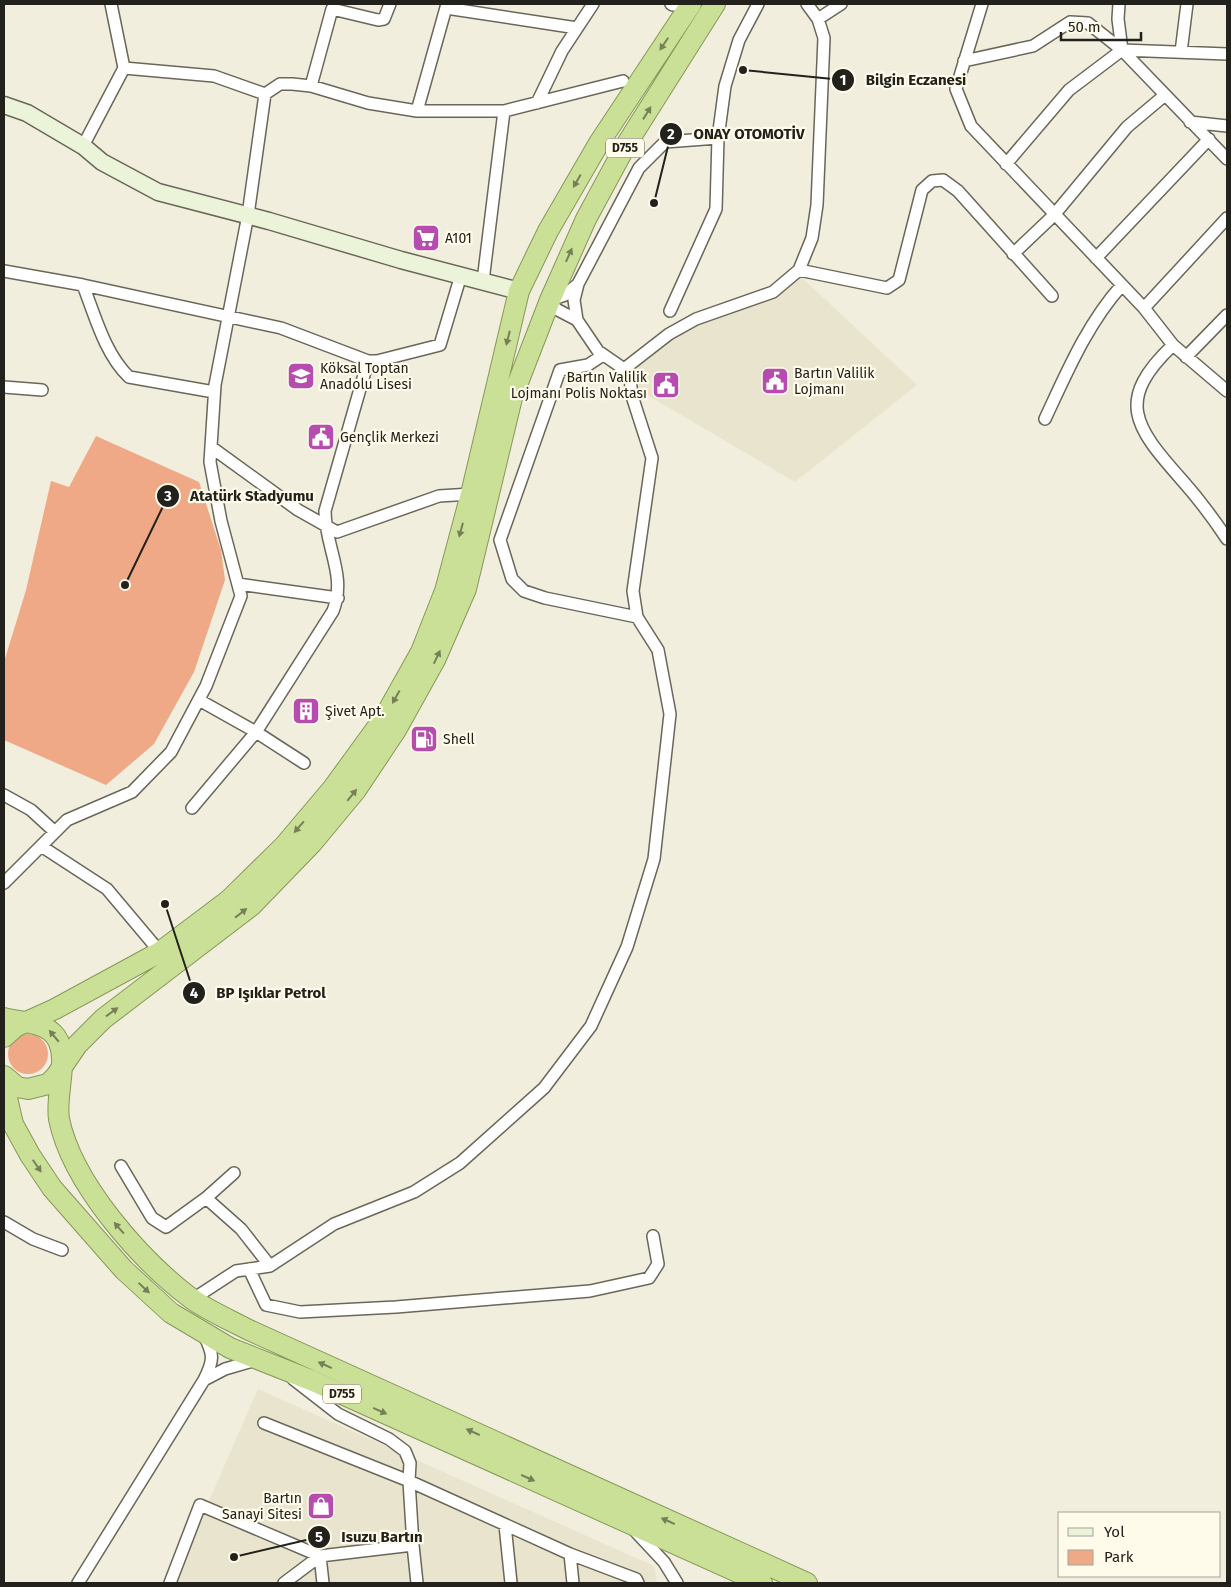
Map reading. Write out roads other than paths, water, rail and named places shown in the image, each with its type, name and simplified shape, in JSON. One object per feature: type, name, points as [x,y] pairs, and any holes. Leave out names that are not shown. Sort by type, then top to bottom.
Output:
[{"type":"highway","name":"D755","points":[[25,1024],[160,952],[229,900],[284,846],[333,788],[384,718],[421,652],[445,591],[471,494],[519,291],[548,231],[679,4]]},
{"type":"highway","name":"D755","points":[[714,4],[626,145],[586,219],[550,300],[512,398],[466,589],[435,660],[396,730],[356,790],[312,843],[258,899],[164,974],[103,1019],[76,1045],[61,1066],[58,1110],[63,1139],[73,1162],[92,1194],[118,1227],[156,1267],[193,1299],[249,1330],[713,1541],[768,1576]]},
{"type":"highway","points":[[519,291],[550,300]]},
{"type":"highway","points":[[4,1024],[36,1024],[47,1028],[55,1035],[60,1045],[61,1066],[56,1076],[48,1084],[38,1088],[17,1087],[4,1076]]},
{"type":"highway","name":"D755","points":[[4,1085],[13,1124],[30,1155],[52,1188],[124,1270],[171,1313],[203,1333],[256,1360],[313,1381],[628,1523],[736,1580],[768,1576],[806,1583]]},
{"type":"main road","points":[[4,105],[27,113],[83,146],[102,162],[158,192],[248,215],[401,260],[519,291]]},
{"type":"street","points":[[83,146],[124,68],[111,4]]},
{"type":"street","points":[[311,86],[332,9],[378,20],[384,19],[390,4]]},
{"type":"street","points":[[537,103],[562,51],[593,4]]},
{"type":"street","points":[[670,311],[716,209],[718,138],[728,76],[739,40],[758,4]]},
{"type":"street","points":[[624,369],[669,334],[696,319],[773,292],[799,270],[812,238],[817,205],[824,38],[818,19],[807,4]]},
{"type":"street","points":[[818,19],[841,4]]},
{"type":"street","points":[[982,4],[956,89],[970,126],[1144,308],[1173,345],[1227,391]]},
{"type":"street","points":[[1119,4],[1118,19],[1122,50]]},
{"type":"street","points":[[1181,52],[1187,4]]},
{"type":"street","points":[[417,111],[447,6],[577,28]]},
{"type":"street","points":[[964,61],[1033,46],[1070,22],[1088,23],[1122,50],[1227,159]]},
{"type":"street","points":[[1006,164],[1068,90],[1122,50],[1227,54]]},
{"type":"street","points":[[124,68],[214,76],[265,94]]},
{"type":"street","points":[[4,883],[67,820],[132,792],[172,752],[199,700],[241,596],[221,521],[210,462],[214,392],[248,215],[265,94],[280,84],[311,86],[368,104],[417,111],[504,111],[623,81]]},
{"type":"street","points":[[1013,254],[1054,215],[1127,128],[1165,95]]},
{"type":"street","points":[[483,281],[504,111]]},
{"type":"street","points":[[1190,122],[1227,126]]},
{"type":"street","points":[[193,1299],[236,1271],[270,1266],[334,1224],[414,1192],[460,1163],[544,1088],[591,1026],[628,947],[654,859],[670,714],[658,650],[637,617],[633,591],[652,458],[632,396],[630,378],[624,369],[598,351],[577,320],[574,300],[578,284],[639,168],[664,142],[718,138]]},
{"type":"street","points":[[1096,258],[1209,139]]},
{"type":"street","points":[[799,270],[887,288],[899,280],[922,190],[932,181],[943,180],[958,191],[1052,296]]},
{"type":"street","points":[[1144,308],[1227,218]]},
{"type":"street","points":[[4,271],[83,285],[281,328],[368,361],[386,360],[440,345],[461,275]]},
{"type":"street","points":[[577,320],[556,309],[550,300],[565,295],[578,284]]},
{"type":"street","points":[[83,285],[107,346],[122,370],[129,377],[214,392]]},
{"type":"street","points":[[1045,418],[1089,330],[1109,300],[1122,285]]},
{"type":"street","points":[[1186,357],[1227,315]]},
{"type":"street","points":[[1173,345],[1154,363],[1143,379],[1137,402],[1139,419],[1152,446],[1204,506],[1227,540]]},
{"type":"street","points":[[603,355],[588,365],[560,370],[500,540],[512,580],[524,591],[545,598],[637,617]]},
{"type":"street","points":[[192,808],[256,732],[333,611],[338,598],[339,584],[325,526],[325,511],[335,470],[368,361]]},
{"type":"street","points":[[4,387],[42,390]]},
{"type":"street","points":[[211,447],[325,526],[337,532],[439,496],[471,494]]},
{"type":"street","points":[[238,584],[338,598]]},
{"type":"street","points":[[199,700],[256,732],[304,763]]},
{"type":"street","points":[[4,796],[31,810],[55,832]]},
{"type":"street","points":[[41,846],[107,890],[160,952]]},
{"type":"street","points":[[121,1166],[152,1218],[166,1227],[206,1198],[234,1173]]},
{"type":"street","points":[[206,1198],[241,1229],[270,1266]]},
{"type":"street","points":[[4,1222],[33,1238],[62,1250]]},
{"type":"street","points":[[249,1269],[266,1305],[300,1312],[396,1307],[590,1291],[649,1278],[658,1264],[654,1236]]},
{"type":"street","points":[[78,1583],[204,1380],[212,1363],[211,1351],[203,1333]]},
{"type":"street","points":[[204,1380],[225,1369],[256,1360]]},
{"type":"street","points":[[280,1369],[338,1414],[389,1439],[406,1450],[410,1463],[412,1545],[417,1583]]},
{"type":"street","points":[[264,1423],[409,1481],[570,1554],[636,1578],[638,1583]]},
{"type":"street","points":[[170,1583],[200,1505],[320,1556],[412,1545]]},
{"type":"street","points":[[628,1523],[664,1562],[678,1583]]},
{"type":"street","points":[[504,1525],[511,1583]]},
{"type":"street","points":[[713,1541],[736,1562],[736,1580]]},
{"type":"street","points":[[570,1554],[573,1583]]},
{"type":"street","points":[[284,1583],[320,1556]]},
{"type":"street","points":[[320,1556],[323,1583]]},
{"type":"place","name":"Bilgin Eczanesi","points":[[743,70]]},
{"type":"place","name":"ONAY OTOMOTİV","points":[[654,203]]},
{"type":"place","name":"A101","points":[[426,238]]},
{"type":"place","name":"Köksal Toptan Anadolu Lisesi","points":[[301,376]]},
{"type":"place","name":"Bartın Valilik Lojmanı","points":[[775,381]]},
{"type":"place","name":"Bartın Valilik Lojmanı Polis Noktası","points":[[666,385]]},
{"type":"place","name":"Gençlik Merkezi","points":[[321,437]]},
{"type":"place","name":"Atatürk Stadyumu","points":[[125,585]]},
{"type":"place","name":"Şivet Apt.","points":[[306,711]]},
{"type":"place","name":"Shell","points":[[424,739]]},
{"type":"place","name":"BP Işıklar Petrol","points":[[165,904]]},
{"type":"place","name":"Bartın Sanayi Sitesi","points":[[321,1506]]},
{"type":"place","name":"Isuzu Bartın","points":[[234,1557]]}]
